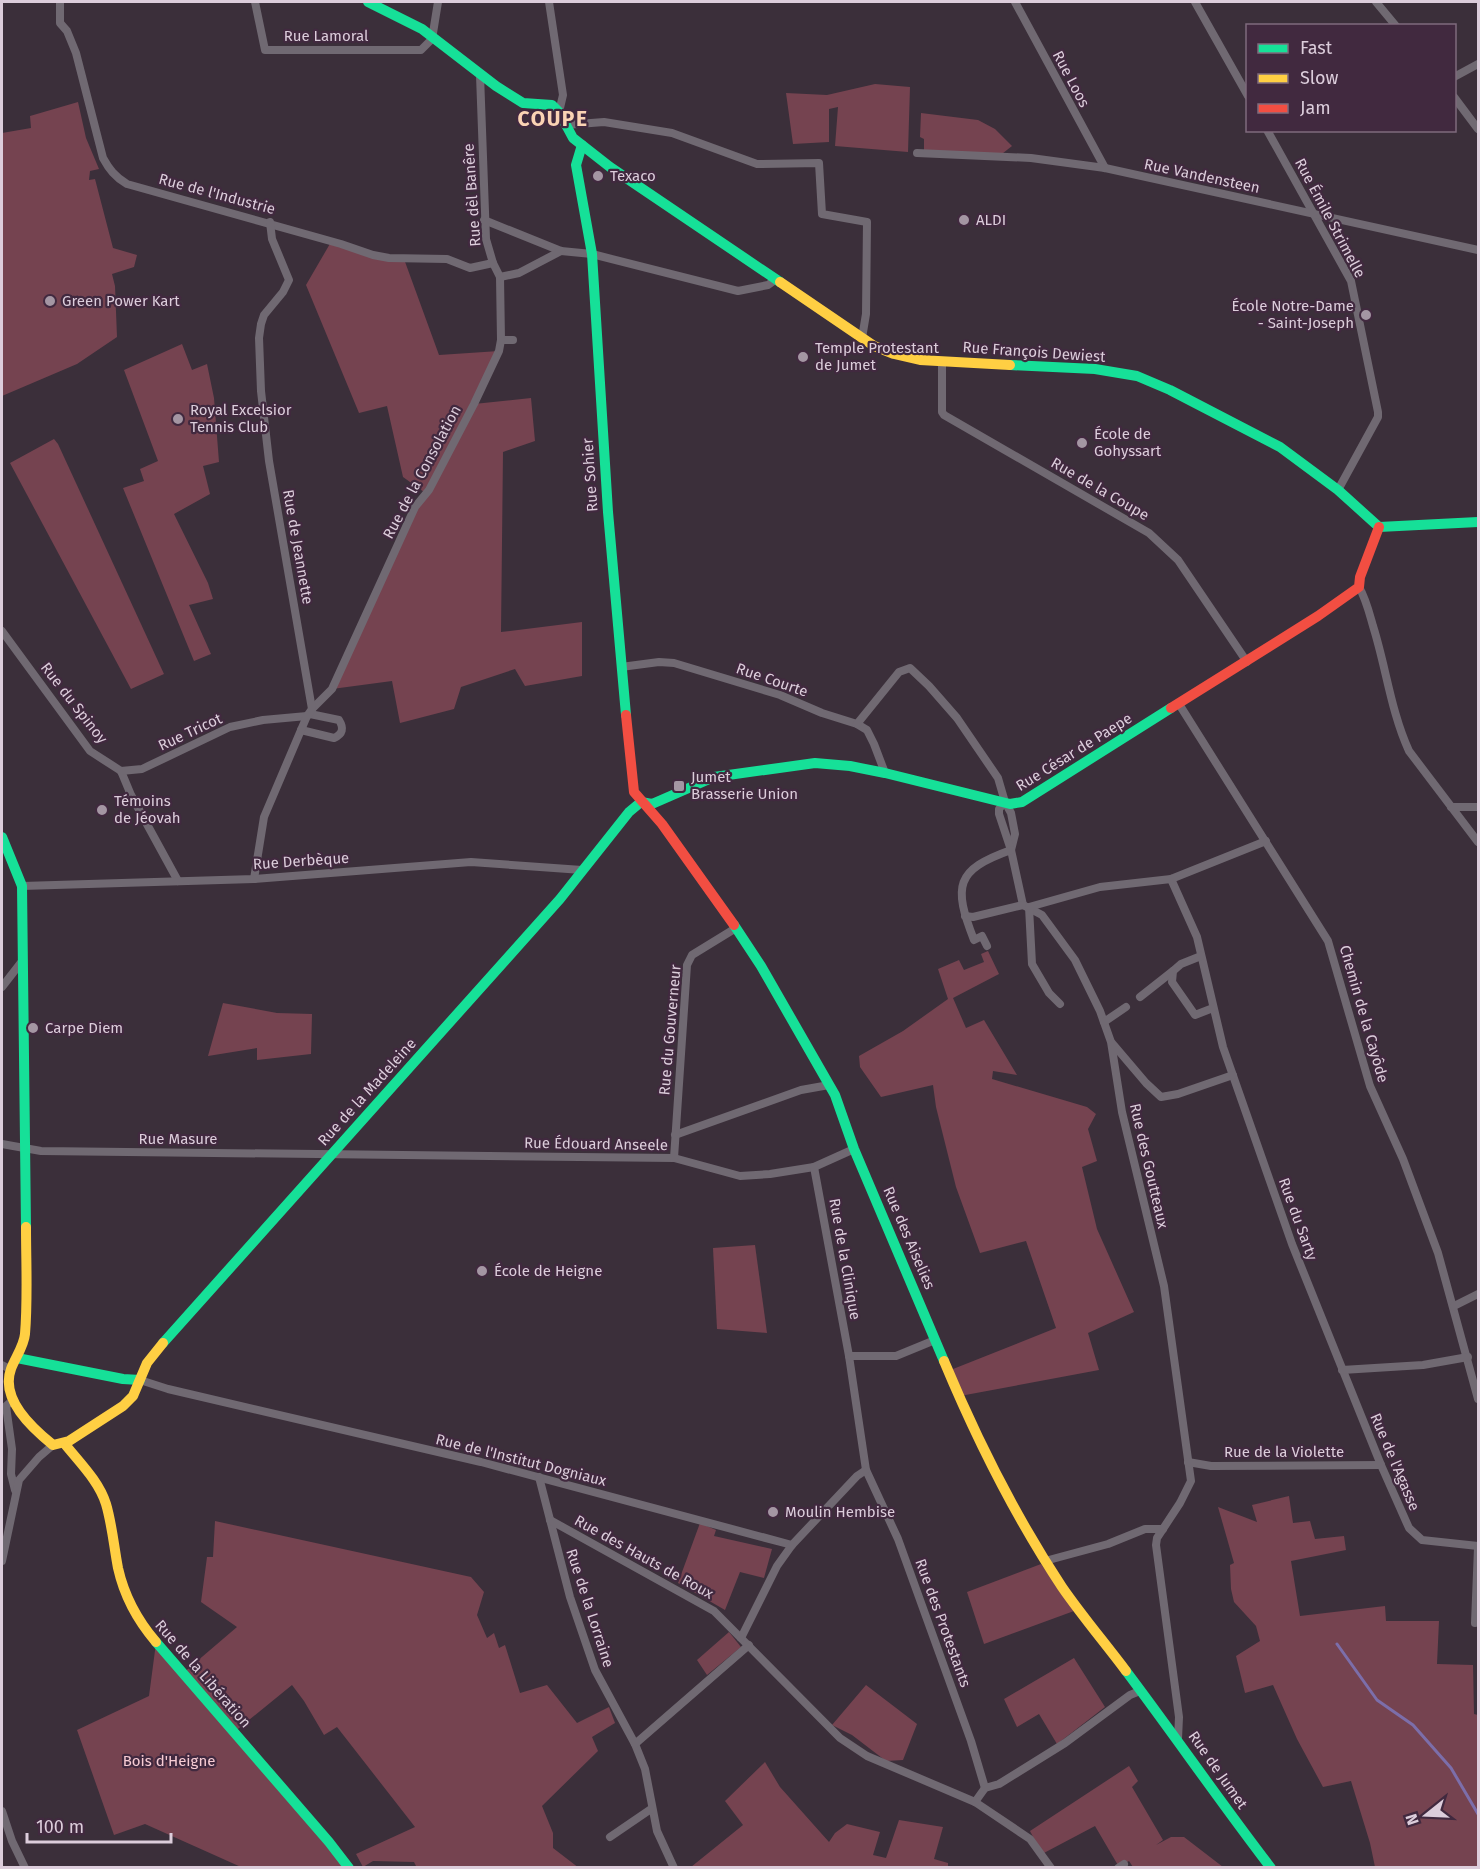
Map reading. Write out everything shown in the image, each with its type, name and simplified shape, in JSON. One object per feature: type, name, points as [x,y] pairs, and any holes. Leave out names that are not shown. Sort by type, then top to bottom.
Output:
[{"type":"street","name":"Rue de l'Industrie","points":[[60,2],[60,23],[67,31],[76,53],[103,158],[114,174],[127,184],[270,222],[373,255],[389,258],[447,259],[470,268],[493,262]]},
{"type":"street","name":"Rue Lamoral","points":[[255,2],[265,50],[422,50],[432,39]]},
{"type":"street","points":[[368,2],[430,34],[432,39],[523,103],[552,105],[559,112]]},
{"type":"street","points":[[432,39],[438,2]]},
{"type":"street","points":[[549,2],[563,95],[559,112]]},
{"type":"street","name":"Rue Loos","points":[[1015,2],[1105,168]]},
{"type":"street","points":[[1195,2],[1246,92]]},
{"type":"street","points":[[1376,2],[1394,24]]},
{"type":"street","points":[[1456,76],[1479,64]]},
{"type":"street","name":"Rue dèl Banêre","points":[[477,72],[480,75],[484,220],[486,239],[500,277],[501,340]]},
{"type":"street","points":[[1456,98],[1479,129]]},
{"type":"street","name":"Rue François Dewiest","points":[[559,112],[573,138],[610,167],[862,338],[894,354],[920,360],[1095,369],[1137,376],[1170,390],[1280,447],[1338,490],[1379,526]]},
{"type":"street","points":[[565,125],[604,122],[672,133],[757,164],[819,163],[822,214],[867,222],[866,314],[862,338]]},
{"type":"street","name":"Rue Émile Strimelle","points":[[1268,132],[1351,281],[1378,412],[1378,417],[1338,490]]},
{"type":"street","name":"Rue Sohier","points":[[582,145],[576,165],[592,254],[599,390],[621,667],[631,777],[634,792],[641,802]]},
{"type":"street","name":"Rue Vandensteen","points":[[917,153],[1031,158],[1105,168],[1479,250]]},
{"type":"street","points":[[484,220],[561,251],[592,254],[738,291],[768,285],[775,280]]},
{"type":"street","name":"Rue de Jeannette","points":[[270,222],[272,239],[290,280],[264,315],[261,324],[259,338],[261,391],[269,461],[310,713]]},
{"type":"street","points":[[500,277],[519,273],[561,251]]},
{"type":"street","points":[[501,340],[513,340]]},
{"type":"street","name":"Rue de la Consolation","points":[[310,713],[332,689],[415,507],[429,490],[474,404],[499,351],[501,340]]},
{"type":"street","name":"Rue de la Coupe","points":[[942,361],[942,412],[944,415],[1149,533],[1178,560],[1247,662]]},
{"type":"street","points":[[1479,522],[1379,526],[1360,577],[1359,587],[1365,597],[1380,649],[1401,735],[1409,751],[1479,842]]},
{"type":"street","name":"Rue César de Paepe","points":[[641,802],[652,804],[714,777],[793,764],[823,763],[885,773],[1015,804],[1028,800],[1247,662],[1359,587]]},
{"type":"street","name":"Rue du Spinoy","points":[[2,632],[90,751],[122,771]]},
{"type":"street","name":"Rue Courte","points":[[621,667],[659,662],[674,663],[780,695],[822,713],[857,724]]},
{"type":"street","points":[[885,773],[867,730],[857,724],[899,672],[910,669],[931,688],[971,736],[998,778],[1005,802],[999,809],[999,814],[1026,906],[1032,964],[1049,993],[1060,1004]]},
{"type":"street","name":"Chemin de la Cayôde","points":[[1179,704],[1328,941],[1370,1086],[1415,1190],[1438,1253],[1479,1399]]},
{"type":"street","points":[[254,879],[264,817],[310,713]]},
{"type":"street","name":"Rue Tricot","points":[[122,771],[142,769],[230,727],[263,720],[310,713],[339,720],[342,725],[339,736],[334,738],[301,730]]},
{"type":"street","points":[[122,771],[131,795],[177,881]]},
{"type":"street","name":"Rue de la Madeleine","points":[[59,1444],[123,1406],[133,1396],[147,1363],[177,1325],[560,899],[628,812],[641,802]]},
{"type":"street","name":"Rue des Aiselies","points":[[641,802],[662,824],[736,928],[761,966],[829,1085],[839,1103],[854,1149],[988,1461],[1064,1590],[1140,1691]]},
{"type":"street","points":[[1451,807],[1479,807]]},
{"type":"street","points":[[2,837],[22,886],[26,1147],[25,1337],[17,1358],[6,1367],[13,1400],[6,1406],[15,1495]]},
{"type":"street","points":[[965,916],[973,917],[1026,906],[1100,887],[1171,879],[1266,841]]},
{"type":"street","points":[[987,946],[981,936],[975,940],[965,916],[962,886],[964,877],[973,867],[1011,850]]},
{"type":"street","name":"Rue Derbèque","points":[[22,886],[254,879],[471,862],[582,870]]},
{"type":"street","name":"Rue du Sarty","points":[[1171,879],[1197,937],[1223,1047],[1292,1244],[1342,1370]]},
{"type":"street","name":"Rue des Goutteaux","points":[[1026,906],[1042,915],[1075,960],[1104,1022],[1111,1042],[1122,1112],[1164,1286],[1191,1480],[1180,1503],[1157,1538],[1156,1555],[1179,1717],[1178,1739]]},
{"type":"street","name":"Rue du Gouverneur","points":[[674,1158],[687,965],[692,955],[736,928]]},
{"type":"street","points":[[1140,996],[1181,964],[1201,956]]},
{"type":"street","points":[[2,987],[23,960]]},
{"type":"street","points":[[1173,971],[1172,981],[1196,1016],[1213,1008]]},
{"type":"street","points":[[1104,1022],[1126,1007]]},
{"type":"street","points":[[1111,1042],[1161,1097],[1178,1095],[1233,1075]]},
{"type":"street","points":[[675,1135],[801,1090],[829,1085]]},
{"type":"street","name":"Rue Masure","points":[[2,1144],[41,1151],[331,1154]]},
{"type":"street","name":"Rue Édouard Anseele","points":[[331,1154],[674,1158],[740,1176],[814,1167],[854,1149]]},
{"type":"street","name":"Rue de la Clinique","points":[[814,1167],[849,1356],[866,1470]]},
{"type":"street","points":[[1454,1306],[1479,1294]]},
{"type":"street","points":[[849,1356],[896,1356],[935,1340]]},
{"type":"street","points":[[1342,1370],[1423,1365],[1468,1357]]},
{"type":"street","points":[[17,1358],[123,1379],[140,1380]]},
{"type":"street","name":"Rue de l'Agasse","points":[[1342,1370],[1409,1528],[1422,1540],[1479,1547],[1475,1623]]},
{"type":"street","points":[[123,1379],[129,1396],[123,1406]]},
{"type":"street","name":"Rue de l'Institut Dogniaux","points":[[140,1380],[168,1389],[481,1462],[792,1545]]},
{"type":"street","name":"Rue de la Libération","points":[[13,1400],[43,1437],[59,1444],[99,1487],[106,1503],[119,1571],[143,1627],[349,1868]]},
{"type":"street","points":[[2,1561],[20,1480],[39,1457],[59,1444]]},
{"type":"street","name":"Rue de la Violette","points":[[1188,1462],[1211,1466],[1381,1465]]},
{"type":"street","points":[[741,1638],[777,1566],[792,1545],[857,1476],[866,1470]]},
{"type":"street","name":"Rue des Protestants","points":[[866,1470],[904,1554],[968,1731],[985,1788]]},
{"type":"street","name":"Rue de la Lorraine","points":[[539,1478],[570,1597],[596,1673],[635,1744],[645,1769],[657,1831],[674,1868]]},
{"type":"street","name":"Rue des Hauts de Roux","points":[[550,1520],[714,1611],[840,1738],[867,1756],[975,1802],[1030,1839],[1052,1868]]},
{"type":"street","points":[[1045,1561],[1108,1544],[1145,1529],[1163,1529]]},
{"type":"street","points":[[635,1744],[749,1645]]},
{"type":"street","points":[[975,1802],[985,1788],[999,1784],[1065,1743],[1130,1695],[1140,1691]]},
{"type":"street","name":"Rue de Jumet","points":[[1140,1691],[1178,1739],[1220,1801],[1271,1868]]},
{"type":"street","points":[[610,1837],[651,1809]]},
{"type":"street","points":[[2,1811],[12,1841],[25,1868]]},
{"type":"green space","points":[[875,84],[910,87],[908,152],[835,146],[838,107],[829,109],[829,142],[793,144],[786,93],[827,95]]},
{"type":"green space","name":"Green Power Kart","points":[[78,102],[86,138],[99,169],[90,171],[89,180],[95,179],[113,248],[137,255],[134,267],[112,274],[115,286],[117,337],[77,364],[2,396],[2,133],[31,128],[30,116]]},
{"type":"green space","points":[[921,113],[978,120],[995,129],[1012,146],[998,157],[924,153],[924,139],[920,137]]},
{"type":"green space","points":[[331,242],[404,259],[439,355],[499,351],[474,404],[531,398],[535,441],[503,452],[501,632],[582,622],[582,676],[525,686],[515,669],[461,687],[454,709],[400,723],[392,681],[332,689],[424,492],[403,477],[387,406],[359,413],[306,285]]},
{"type":"green space","name":"Royal Excelsior Tennis Club","points":[[182,344],[192,370],[207,364],[214,398],[219,462],[203,466],[210,494],[174,514],[208,583],[213,599],[189,605],[211,654],[194,661],[123,488],[144,481],[140,469],[158,461],[124,370]]},
{"type":"green space","points":[[54,439],[164,674],[131,689],[10,463]]},
{"type":"green space","points":[[988,951],[999,974],[953,998],[966,1028],[984,1020],[1017,1075],[993,1071],[992,1079],[1087,1107],[1096,1114],[1088,1129],[1097,1161],[1082,1167],[1097,1229],[1134,1312],[1088,1333],[1099,1370],[960,1396],[948,1371],[1056,1328],[1026,1241],[980,1253],[956,1187],[936,1107],[933,1085],[881,1097],[860,1067],[859,1056],[903,1031],[948,999],[938,969],[959,960],[964,970],[984,962],[981,954]]},
{"type":"green space","points":[[223,1003],[277,1013],[312,1014],[311,1054],[257,1060],[257,1048],[208,1056]]},
{"type":"green space","points":[[755,1245],[767,1333],[717,1329],[713,1248]]},
{"type":"green space","points":[[1289,1496],[1293,1523],[1310,1521],[1315,1539],[1344,1536],[1346,1550],[1291,1561],[1300,1616],[1385,1606],[1386,1621],[1439,1621],[1437,1664],[1473,1665],[1474,1714],[1478,1715],[1478,1867],[1375,1867],[1351,1781],[1323,1787],[1297,1739],[1273,1685],[1245,1693],[1236,1656],[1260,1641],[1256,1626],[1234,1602],[1230,1565],[1234,1563],[1218,1507],[1257,1522],[1252,1505]]},
{"type":"green space","name":"Bois d'Heigne","points":[[215,1521],[471,1577],[484,1592],[477,1615],[487,1638],[494,1633],[499,1648],[505,1645],[520,1693],[547,1685],[577,1723],[609,1707],[615,1723],[592,1737],[598,1751],[542,1806],[553,1833],[553,1848],[579,1868],[417,1868],[414,1862],[373,1861],[363,1867],[356,1854],[415,1827],[337,1727],[324,1735],[292,1685],[233,1733],[349,1867],[241,1867],[145,1824],[114,1835],[77,1730],[149,1696],[156,1643],[182,1674],[237,1627],[201,1602],[207,1557],[213,1557]]},
{"type":"green space","points":[[700,1523],[716,1530],[714,1536],[772,1549],[764,1578],[740,1572],[725,1610],[678,1583]]},
{"type":"green space","points":[[1041,1564],[1074,1611],[984,1644],[967,1592]]},
{"type":"green space","points":[[729,1632],[741,1647],[707,1675],[697,1660]]},
{"type":"green space","points":[[1074,1658],[1105,1707],[1057,1744],[1039,1714],[1017,1727],[1004,1699]]},
{"type":"green space","points":[[866,1685],[917,1724],[903,1760],[886,1761],[852,1735],[832,1725]]},
{"type":"green space","points":[[765,1762],[780,1787],[829,1842],[835,1833],[847,1824],[880,1832],[873,1855],[886,1858],[899,1820],[943,1827],[934,1859],[948,1863],[948,1867],[691,1867],[743,1825],[725,1801]]},
{"type":"green space","points":[[1129,1766],[1138,1781],[1132,1787],[1163,1840],[1156,1845],[1171,1837],[1184,1837],[1223,1867],[1133,1867],[1129,1861],[1119,1867],[1095,1826],[1042,1854],[1030,1831]]},
{"type":"waterway","points":[[1337,1644],[1377,1700],[1413,1725],[1451,1768],[1478,1814]]},
{"type":"traffic: fast","points":[[368,2],[422,29],[496,86],[523,103],[552,105],[559,112],[573,138],[610,167],[780,282]]},
{"type":"traffic: fast","points":[[582,145],[576,165],[592,254],[608,512],[626,715]]},
{"type":"traffic: fast","points":[[1010,365],[1095,369],[1137,376],[1170,390],[1280,447],[1338,490],[1379,527]]},
{"type":"traffic: fast","points":[[1379,527],[1478,522]]},
{"type":"traffic: fast","points":[[641,802],[652,804],[714,777],[815,763],[850,766],[885,773],[1010,804],[1022,802],[1171,708]]},
{"type":"traffic: fast","points":[[163,1343],[560,899],[629,812],[641,802]]},
{"type":"traffic: fast","points":[[2,837],[22,886],[26,1227]]},
{"type":"traffic: fast","points":[[734,925],[761,966],[835,1095],[854,1149],[944,1361]]},
{"type":"traffic: fast","points":[[17,1358],[123,1379],[140,1380]]},
{"type":"traffic: fast","points":[[156,1642],[349,1868]]},
{"type":"traffic: fast","points":[[1126,1671],[1271,1868]]},
{"type":"traffic: slow","points":[[780,282],[874,346],[894,354],[920,360],[1010,365]]},
{"type":"traffic: slow","points":[[26,1227],[25,1334],[11,1369],[10,1391],[20,1412],[53,1445],[69,1441],[123,1406],[133,1396],[147,1363],[163,1343]]},
{"type":"traffic: slow","points":[[944,1361],[983,1449],[1028,1533],[1062,1587],[1126,1671]]},
{"type":"traffic: slow","points":[[64,1443],[99,1487],[108,1512],[124,1588],[143,1625],[156,1642]]},
{"type":"traffic: jam","points":[[1171,708],[1318,616],[1359,587],[1360,577],[1379,527]]},
{"type":"traffic: jam","points":[[626,715],[634,792],[662,824],[734,925]]},
{"type":"place","name":"Texaco","points":[[598,176]]},
{"type":"place","name":"ALDI","points":[[964,220]]},
{"type":"place","name":"Green Power Kart","points":[[50,301]]},
{"type":"place","name":"École Notre-Dame - Saint-Joseph","points":[[1366,315]]},
{"type":"place","name":"Temple Protestant de Jumet","points":[[803,357]]},
{"type":"place","name":"Royal Excelsior Tennis Club","points":[[178,419]]},
{"type":"place","name":"École de Gohyssart","points":[[1082,443]]},
{"type":"place","name":"Jumet Brasserie Union","points":[[679,786]]},
{"type":"place","name":"Témoins de Jéovah","points":[[102,810]]},
{"type":"place","name":"Carpe Diem","points":[[33,1028]]},
{"type":"place","name":"École de Heigne","points":[[482,1271]]},
{"type":"place","name":"Moulin Hembise","points":[[773,1512]]},
{"type":"district","name":"COUPE","points":[[553,119]]}]
